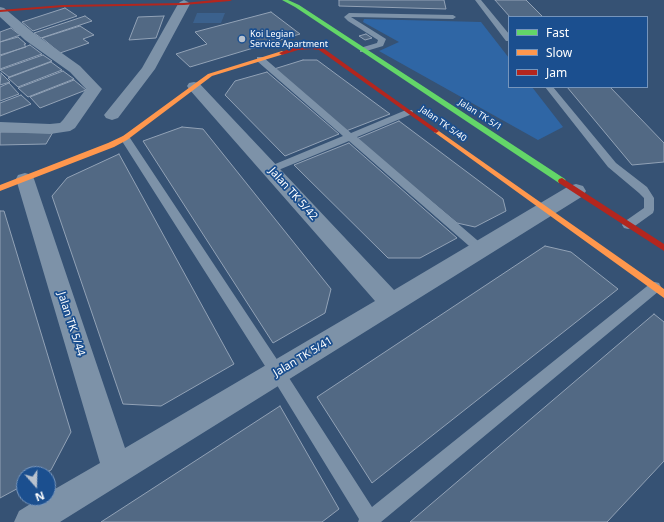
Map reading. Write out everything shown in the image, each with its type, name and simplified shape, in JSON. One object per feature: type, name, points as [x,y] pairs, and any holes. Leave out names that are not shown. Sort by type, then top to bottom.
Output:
[{"type":"street","points":[[0,11],[63,6],[184,4],[230,0]]},
{"type":"street","name":"Jalan TK 5/1","points":[[284,0],[297,6],[664,248]]},
{"type":"street","points":[[112,115],[148,69],[184,4]]},
{"type":"street","points":[[0,11],[30,38],[74,69],[94,89],[69,124],[64,127],[50,129],[0,127]]},
{"type":"street","name":"Jalan TK 5/40","points":[[194,86],[210,75],[297,48],[312,47],[321,49],[660,290]]},
{"type":"street","points":[[0,188],[110,145],[124,138],[194,86]]},
{"type":"street","name":"Jalan TK 5/42","points":[[194,86],[392,303]]},
{"type":"street","name":"Jalan TK 5/44","points":[[25,179],[117,470]]},
{"type":"street","name":"Jalan TK 5/41","points":[[30,522],[576,191]]},
{"type":"lane","points":[[478,0],[508,37]]},
{"type":"lane","points":[[363,50],[380,44],[382,39],[350,20],[347,17],[349,15],[454,17]]},
{"type":"lane","points":[[260,59],[480,249]]},
{"type":"lane","points":[[549,88],[612,165],[644,190],[649,198],[649,210],[628,225]]},
{"type":"lane","points":[[272,170],[409,112]]},
{"type":"lane","points":[[124,138],[277,372],[369,521],[660,290]]},
{"type":"shaded area","points":[[197,13],[225,13],[221,23],[193,23]]},
{"type":"shaded area","points":[[364,19],[481,22],[508,57],[508,88],[533,88],[563,127],[538,140],[379,51],[399,42],[363,22]]},
{"type":"building","points":[[339,0],[444,0],[446,9],[339,6]]},
{"type":"building","points":[[495,0],[526,0],[542,16],[509,16]]},
{"type":"building","points":[[65,8],[77,16],[33,31],[22,22]]},
{"type":"building","name":"Koi Legian Service Apartment","points":[[271,12],[300,34],[190,67],[176,54],[207,44],[195,32]]},
{"type":"building","points":[[85,16],[92,21],[41,38],[34,33]]},
{"type":"building","points":[[164,16],[156,38],[129,40],[138,17]]},
{"type":"building","points":[[80,26],[94,35],[83,39],[89,43],[60,53],[42,38]]},
{"type":"building","points":[[11,28],[20,35],[0,42],[0,32]]},
{"type":"building","points":[[366,34],[372,38],[365,40],[359,36]]},
{"type":"building","points":[[18,37],[26,44],[24,44],[26,47],[0,55],[0,42]]},
{"type":"building","points":[[30,45],[42,54],[0,69],[0,56]]},
{"type":"building","points":[[43,55],[52,61],[9,77],[0,70]]},
{"type":"building","points":[[303,60],[317,60],[390,114],[346,131],[274,69]]},
{"type":"building","points":[[51,62],[62,70],[18,87],[8,78]]},
{"type":"building","points":[[63,71],[74,79],[28,97],[18,88]]},
{"type":"building","points":[[267,72],[339,134],[285,156],[225,95],[235,81]]},
{"type":"building","points":[[1,73],[10,82],[0,85]]},
{"type":"building","points":[[74,80],[86,90],[40,108],[30,97]]},
{"type":"building","points":[[9,83],[19,94],[0,101],[0,87]]},
{"type":"building","points":[[568,88],[611,88],[664,143],[664,162],[632,165]]},
{"type":"building","points":[[21,95],[31,104],[0,116],[0,103]]},
{"type":"building","points":[[399,121],[503,199],[506,211],[475,227],[457,223],[356,139]]},
{"type":"building","points":[[182,127],[203,129],[331,289],[325,313],[273,343],[143,141]]},
{"type":"building","points":[[0,132],[53,132],[46,144],[0,145]]},
{"type":"building","points":[[349,143],[457,238],[420,258],[388,258],[294,165]]},
{"type":"building","points":[[119,154],[234,364],[161,406],[123,404],[52,196],[67,178]]},
{"type":"building","points":[[0,211],[4,211],[71,432],[53,466],[16,466],[16,489],[0,498]]},
{"type":"building","points":[[545,246],[571,252],[618,289],[372,483],[317,397]]},
{"type":"building","points":[[654,314],[664,322],[664,461],[607,522],[410,522]]},
{"type":"building","points":[[280,406],[339,509],[322,522],[101,522]]},
{"type":"traffic: fast","points":[[284,0],[297,6],[562,181]]},
{"type":"traffic: slow","points":[[0,188],[111,145],[125,138],[210,75],[282,53]]},
{"type":"traffic: slow","points":[[436,131],[664,294]]},
{"type":"traffic: jam","points":[[0,11],[63,6],[184,4],[230,0]]},
{"type":"traffic: jam","points":[[282,53],[297,48],[312,47],[321,49],[436,131]]},
{"type":"traffic: jam","points":[[562,181],[664,248]]},
{"type":"place","name":"Koi Legian Service Apartment","points":[[242,39]]}]
